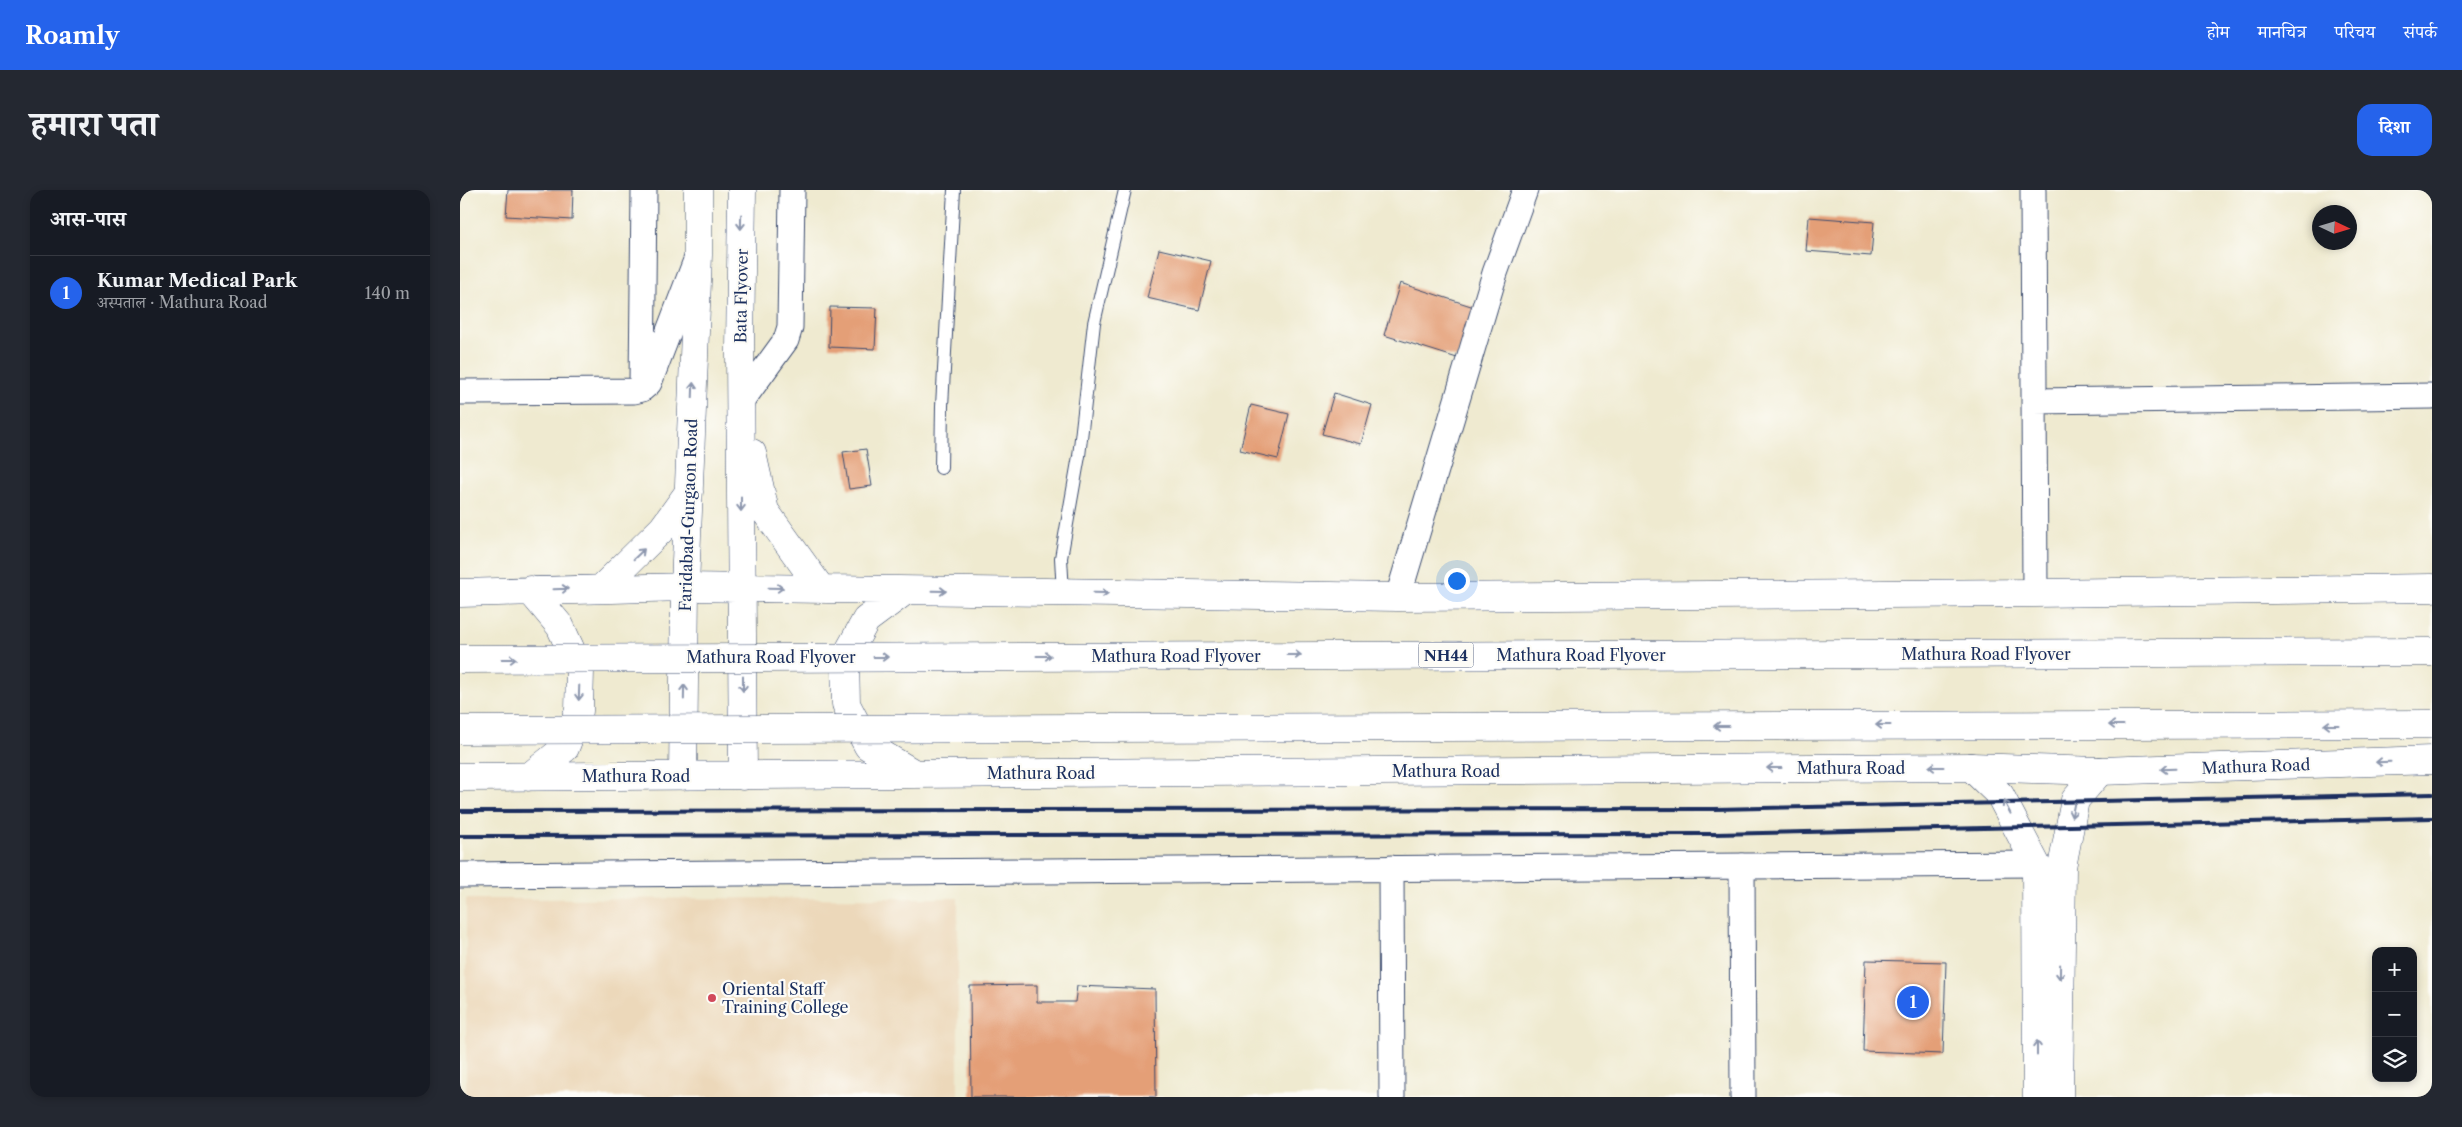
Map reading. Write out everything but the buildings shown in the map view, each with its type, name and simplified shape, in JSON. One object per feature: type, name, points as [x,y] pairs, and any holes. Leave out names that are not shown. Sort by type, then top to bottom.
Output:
[{"type":"main road","name":"Bata Flyover","points":[[740,402],[742,190]]},
{"type":"main road","points":[[698,194],[698,255]]},
{"type":"main road","name":"Faridabad-Gurgaon Road","points":[[683,776],[685,586],[698,255]]},
{"type":"main road","points":[[740,402],[744,776]]},
{"type":"main road","points":[[740,402],[765,511],[822,589]]},
{"type":"main road","points":[[603,587],[663,528],[689,492]]},
{"type":"main road","points":[[460,593],[603,587],[685,586],[904,591],[1398,597],[2035,594],[2432,588]]},
{"type":"main road","points":[[529,777],[565,748],[579,711],[580,670],[560,626],[530,590]]},
{"type":"main road","points":[[904,591],[866,620],[845,658],[846,704],[868,746],[915,774]]},
{"type":"main road","name":"Mathura Road Flyover","points":[[460,659],[2432,652]]},
{"type":"main road","points":[[460,730],[2432,724]]},
{"type":"main road","name":"Mathura Road","points":[[460,778],[1971,767],[2100,771],[2432,760]]},
{"type":"main road","points":[[1971,767],[2000,795],[2036,864],[2037,1097]]},
{"type":"main road","points":[[2058,1097],[2062,867],[2075,800],[2100,771]]},
{"type":"street","points":[[642,388],[644,190]]},
{"type":"street","points":[[740,402],[786,340],[790,327],[792,190]]},
{"type":"street","points":[[1398,597],[1495,273],[1525,190]]},
{"type":"street","points":[[2033,190],[2035,594]]},
{"type":"street","points":[[460,392],[634,391],[642,388],[649,383],[698,255]]},
{"type":"street","points":[[2034,402],[2432,396]]},
{"type":"street","points":[[460,875],[2036,864]]},
{"type":"street","points":[[1742,866],[1743,1097]]},
{"type":"street","points":[[1390,868],[1392,1097]]},
{"type":"lane","points":[[941,468],[942,406],[954,190]]},
{"type":"lane","points":[[1063,592],[1061,558],[1079,456],[1094,323],[1125,190]]},
{"type":"shaded area","name":"Oriental Staff Training College","points":[[958,898],[958,1097],[466,1097],[466,899]]},
{"type":"railway","points":[[460,811],[1715,809],[2432,794]]},
{"type":"railway","points":[[460,836],[1715,834],[2432,818]]},
{"type":"place","name":"Oriental Staff Training College","points":[[712,998]]},
{"type":"place","name":"Kumar Medical Park","points":[[1913,1002]]}]
